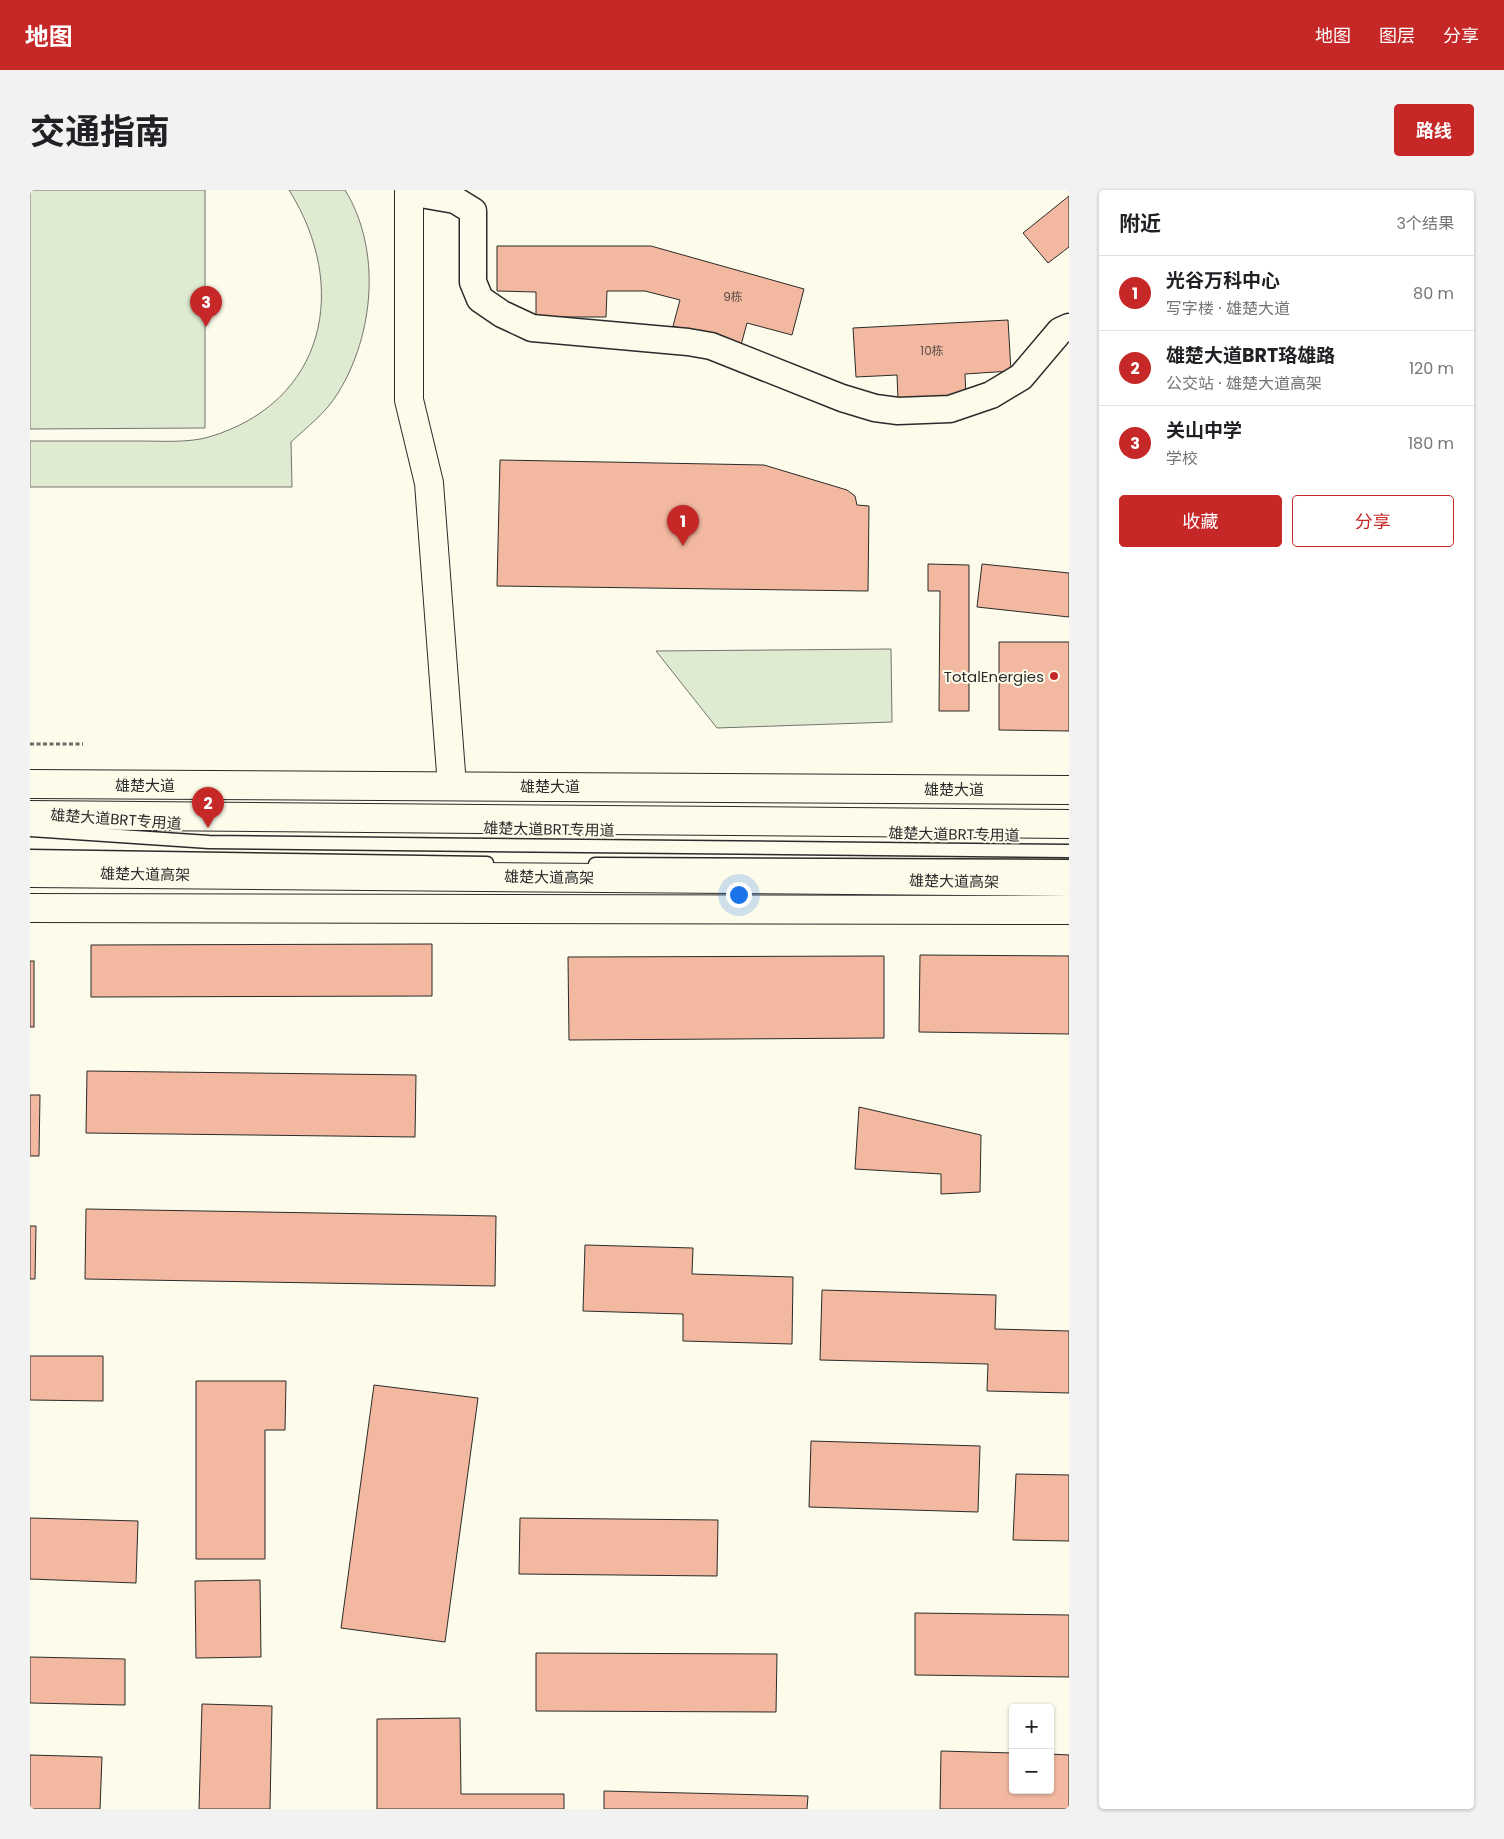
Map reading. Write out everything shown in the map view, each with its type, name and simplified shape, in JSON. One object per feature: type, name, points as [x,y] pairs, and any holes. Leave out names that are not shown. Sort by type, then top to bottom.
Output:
[{"type":"main road","points":[[409,191],[409,400],[429,483],[452,786]]},
{"type":"main road","name":"雄楚大道","points":[[30,784],[1069,790]]},
{"type":"main road","points":[[30,815],[1069,824]]},
{"type":"main road","name":"雄楚大道高架","points":[[30,873],[1031,882],[1069,884]]},
{"type":"main road","points":[[30,908],[1069,910]]},
{"type":"street","points":[[409,191],[455,200],[473,211],[473,282],[480,299],[532,328],[688,342],[710,346],[842,398],[875,408],[898,411],[950,409],[991,395],[1021,377],[1060,331],[1069,327]]},
{"type":"lane","name":"雄楚大道BRT专用道","points":[[30,830],[208,842],[1069,851]]},
{"type":"lane","points":[[30,856],[496,864]]},
{"type":"lane","name":"雄楚大道BRT专用道","points":[[585,864],[1069,866]]},
{"type":"path","points":[[30,744],[83,744]]},
{"type":"green space","points":[[30,190],[205,190],[205,428],[30,429]]},
{"type":"green space","points":[[289,190],[345,190],[357,214],[365,239],[369,265],[366,319],[359,345],[350,370],[338,393],[328,407],[291,442],[292,487],[30,487],[30,441],[175,441],[201,439],[249,420],[279,397],[302,369],[316,337],[321,302],[319,265],[308,227]]},
{"type":"green space","points":[[891,649],[892,722],[717,728],[656,651]]},
{"type":"building","points":[[1069,196],[1069,247],[1048,263],[1023,233]]},
{"type":"building","points":[[497,246],[651,246],[804,289],[792,335],[747,323],[741,345],[673,326],[680,300],[645,291],[607,291],[606,317],[536,317],[536,292],[497,291]]},
{"type":"building","points":[[1008,320],[1011,371],[965,374],[966,397],[898,400],[897,375],[856,377],[853,328]]},
{"type":"building","points":[[500,460],[764,465],[847,490],[855,496],[857,505],[869,506],[868,591],[497,586]]},
{"type":"building","points":[[928,564],[969,565],[969,711],[939,711],[940,591],[928,591]]},
{"type":"building","points":[[982,564],[1069,573],[1069,617],[977,607]]},
{"type":"building","points":[[999,642],[1069,642],[1069,731],[999,730]]},
{"type":"building","points":[[432,944],[432,996],[91,997],[91,945]]},
{"type":"building","points":[[920,955],[1069,956],[1069,1034],[919,1032]]},
{"type":"building","points":[[884,956],[884,1038],[569,1040],[568,957]]},
{"type":"building","points":[[30,961],[34,961],[34,1027],[30,1027]]},
{"type":"building","points":[[87,1071],[416,1075],[415,1137],[86,1133]]},
{"type":"building","points":[[30,1095],[40,1095],[39,1156],[30,1156]]},
{"type":"building","points":[[859,1107],[981,1135],[980,1192],[941,1194],[941,1174],[855,1169]]},
{"type":"building","points":[[86,1209],[496,1216],[495,1286],[85,1279]]},
{"type":"building","points":[[30,1226],[36,1226],[35,1279],[30,1279]]},
{"type":"building","points":[[585,1245],[693,1248],[692,1274],[793,1277],[792,1344],[683,1341],[683,1314],[583,1311]]},
{"type":"building","points":[[822,1290],[996,1295],[995,1329],[1069,1331],[1069,1393],[987,1391],[988,1364],[820,1360]]},
{"type":"building","points":[[30,1356],[103,1356],[103,1401],[30,1400]]},
{"type":"building","points":[[196,1381],[286,1381],[285,1430],[265,1430],[265,1559],[196,1559]]},
{"type":"building","points":[[374,1385],[478,1398],[445,1642],[341,1628]]},
{"type":"building","points":[[811,1441],[980,1446],[978,1512],[809,1507]]},
{"type":"building","points":[[1016,1474],[1069,1475],[1069,1541],[1013,1540]]},
{"type":"building","points":[[30,1518],[138,1521],[136,1583],[30,1579]]},
{"type":"building","points":[[520,1518],[718,1520],[717,1576],[519,1574]]},
{"type":"building","points":[[260,1580],[261,1657],[196,1658],[195,1581]]},
{"type":"building","points":[[915,1613],[1069,1615],[1069,1677],[915,1675]]},
{"type":"building","points":[[536,1653],[777,1654],[776,1712],[536,1711]]},
{"type":"building","points":[[30,1657],[125,1659],[125,1705],[30,1703]]},
{"type":"building","points":[[202,1704],[272,1706],[270,1809],[199,1809]]},
{"type":"building","points":[[460,1718],[461,1794],[564,1794],[564,1809],[377,1809],[377,1719]]},
{"type":"building","points":[[941,1751],[1009,1753],[1009,1794],[1054,1794],[1054,1754],[1069,1755],[1069,1809],[940,1809]]},
{"type":"building","points":[[30,1755],[102,1757],[100,1809],[30,1809]]},
{"type":"building","points":[[604,1791],[808,1796],[807,1809],[604,1809]]},
{"type":"place","name":"关山中学","points":[[206,327]]},
{"type":"place","name":"光谷万科中心","points":[[683,546]]},
{"type":"place","name":"TotalEnergies","points":[[1054,676]]},
{"type":"place","name":"雄楚大道BRT珞雄路","points":[[208,828]]}]
